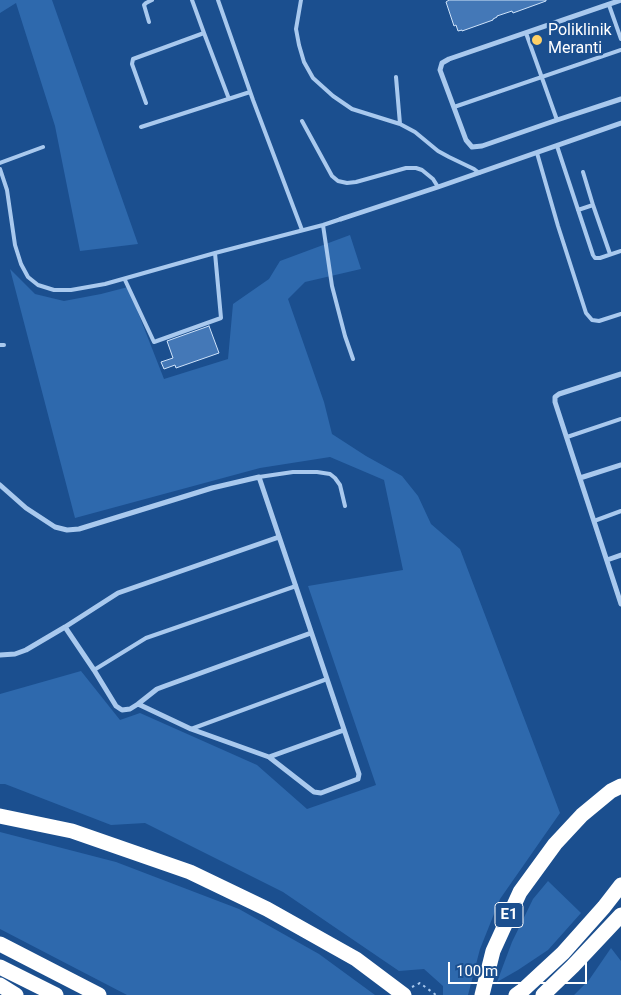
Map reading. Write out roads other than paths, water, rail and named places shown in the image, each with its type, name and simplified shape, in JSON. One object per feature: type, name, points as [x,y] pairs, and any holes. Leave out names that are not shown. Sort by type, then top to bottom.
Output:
[{"type":"highway","name":"E1","points":[[482,995],[493,951],[520,892],[555,844],[582,815],[621,786]]},
{"type":"highway","points":[[0,816],[72,831],[190,872],[267,909],[356,959],[403,994]]},
{"type":"highway","points":[[516,995],[563,953],[621,885]]},
{"type":"highway","points":[[543,995],[621,915]]},
{"type":"highway","points":[[0,944],[99,995]]},
{"type":"highway","points":[[0,967],[56,995]]},
{"type":"highway","points":[[0,985],[16,995]]},
{"type":"street","points":[[621,0],[449,59],[442,63],[440,70],[466,140],[472,147],[482,146],[621,99]]},
{"type":"street","points":[[341,219],[480,173],[621,123]]},
{"type":"street","points":[[621,374],[559,394],[555,397],[566,437],[621,604]]},
{"type":"street","points":[[580,478],[621,465]]},
{"type":"street","points":[[0,486],[26,508],[55,527],[67,530],[79,529],[212,488],[259,478],[359,774],[358,779],[321,793],[314,792],[269,757],[191,729],[138,704]]},
{"type":"street","points":[[0,655],[15,654],[26,650],[65,628],[118,593],[279,538]]},
{"type":"street","points":[[607,560],[621,555]]},
{"type":"street","points":[[65,628],[116,706],[122,710],[130,709],[157,689],[311,633]]},
{"type":"street","points":[[269,757],[344,730]]},
{"type":"lane","points":[[149,22],[144,6],[152,0]]},
{"type":"lane","points":[[192,0],[229,99]]},
{"type":"lane","points":[[218,0],[250,92],[302,230]]},
{"type":"lane","points":[[301,0],[296,30],[298,45],[304,62],[313,78],[333,96],[352,109],[400,124],[416,132],[449,158],[474,168],[480,173]]},
{"type":"lane","points":[[610,5],[621,39]]},
{"type":"lane","points":[[526,33],[557,120]]},
{"type":"lane","points":[[146,103],[132,64],[133,59],[204,34]]},
{"type":"lane","points":[[454,107],[621,50]]},
{"type":"lane","points":[[396,77],[400,124]]},
{"type":"lane","points":[[141,127],[250,92]]},
{"type":"lane","points":[[302,121],[332,176],[338,180],[347,183],[356,182],[406,168],[416,168],[433,178],[438,187]]},
{"type":"lane","points":[[557,146],[593,255],[596,258],[621,250]]},
{"type":"lane","points":[[0,163],[43,147]]},
{"type":"lane","points":[[537,152],[586,313],[592,320],[599,321],[621,314]]},
{"type":"lane","points":[[0,169],[7,190],[15,245],[21,264],[28,277],[38,284],[54,290],[71,290],[125,280],[215,253],[341,219]]},
{"type":"lane","points":[[583,172],[610,254]]},
{"type":"lane","points":[[578,210],[593,205]]},
{"type":"lane","points":[[323,225],[332,286],[353,359]]},
{"type":"lane","points":[[125,280],[154,342],[221,318],[215,253]]},
{"type":"lane","points":[[566,437],[621,419]]},
{"type":"lane","points":[[259,478],[292,472],[330,474],[340,485],[345,506]]},
{"type":"lane","points":[[594,521],[621,511]]},
{"type":"lane","points":[[94,670],[146,638],[296,586]]},
{"type":"lane","points":[[191,729],[327,679]]},
{"type":"place","name":"Poliklinik Meranti","points":[[537,40]]}]
